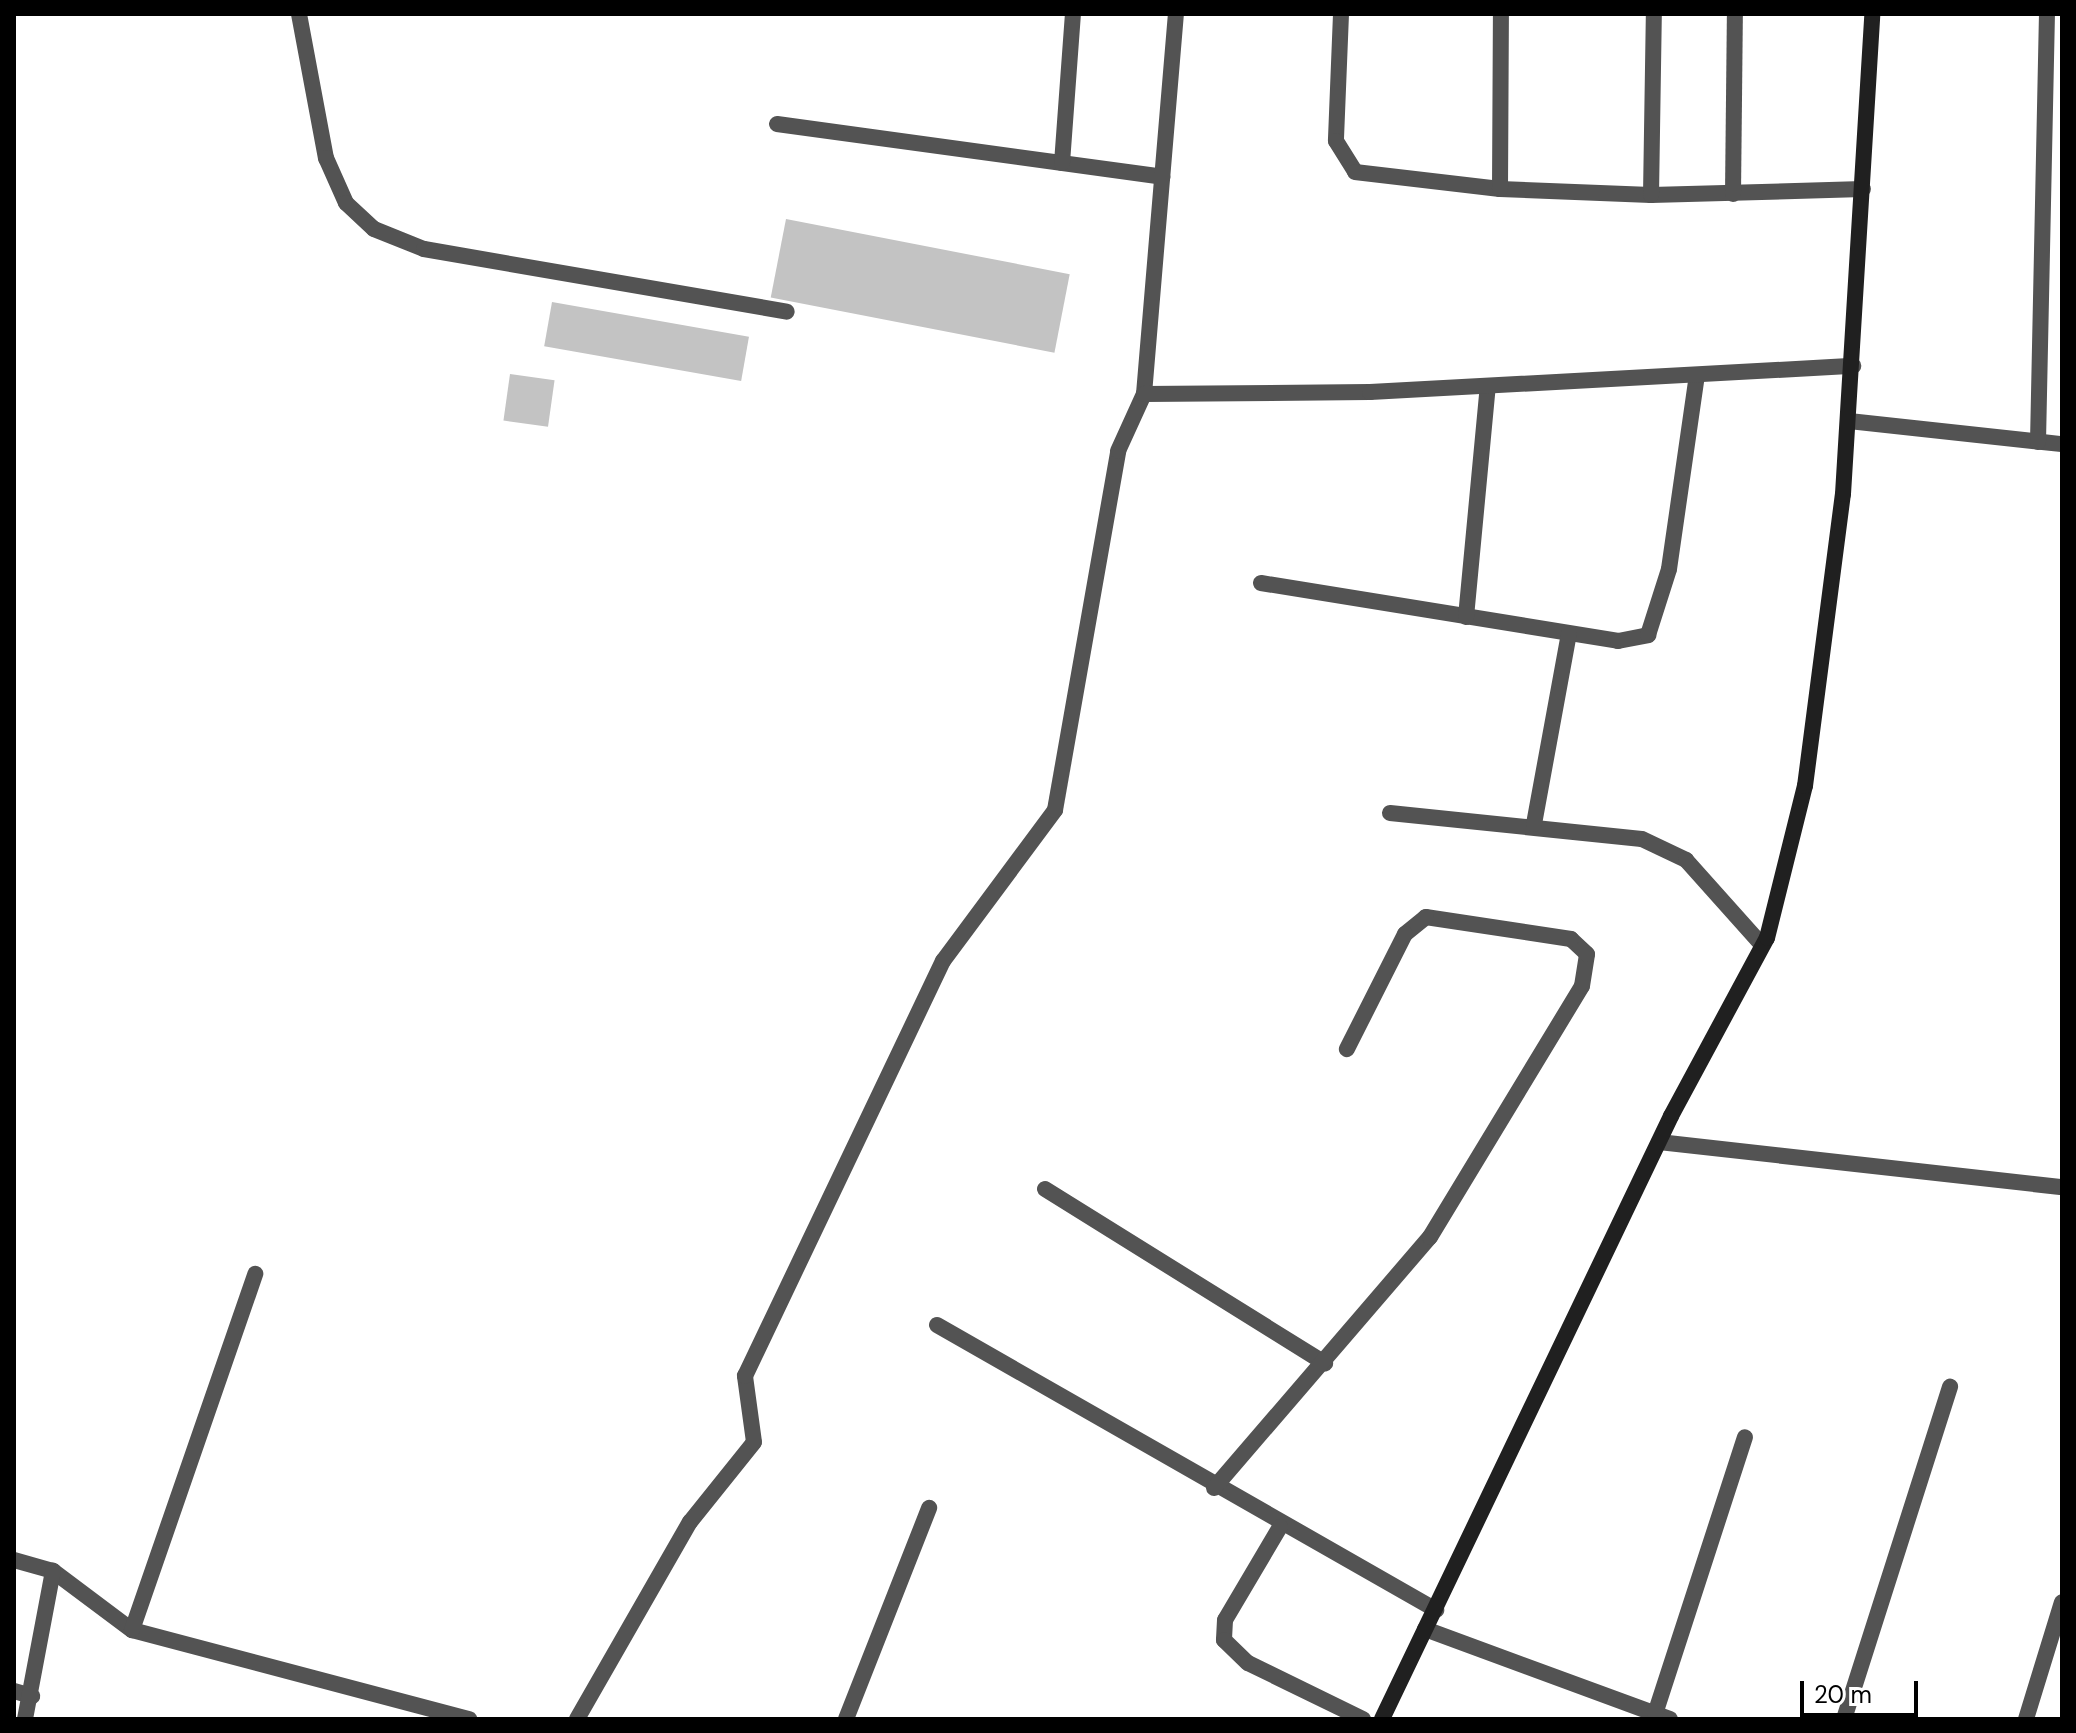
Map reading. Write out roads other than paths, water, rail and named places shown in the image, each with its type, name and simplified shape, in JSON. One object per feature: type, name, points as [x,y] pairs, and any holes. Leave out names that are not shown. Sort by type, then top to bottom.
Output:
[{"type":"street","points":[[299,14],[326,158],[346,203],[374,229],[424,249],[787,312]]},
{"type":"street","points":[[1062,163],[1073,14]]},
{"type":"street","points":[[577,1719],[690,1522],[754,1442],[745,1376],[943,961],[1055,810],[1118,451],[1144,394],[1176,14]]},
{"type":"street","points":[[1341,14],[1336,141],[1343,160],[1381,180],[1651,195],[1863,189]]},
{"type":"street","points":[[1500,189],[1501,14]]},
{"type":"street","points":[[1651,195],[1654,14]]},
{"type":"street","points":[[1733,194],[1735,14]]},
{"type":"street","points":[[1382,1719],[1659,1142],[1762,945],[1805,786],[1849,421],[1872,14]]},
{"type":"street","points":[[2038,442],[2047,14]]},
{"type":"street","points":[[777,124],[1162,177]]},
{"type":"street","points":[[1144,394],[1488,386],[1853,366]]},
{"type":"street","points":[[1261,583],[1569,634],[1635,640],[1656,622],[1697,375]]},
{"type":"street","points":[[1466,617],[1488,386]]},
{"type":"street","points":[[1849,421],[2062,444]]},
{"type":"street","points":[[1534,824],[1569,634]]},
{"type":"street","points":[[1390,813],[1534,824],[1642,839],[1686,860],[1762,945]]},
{"type":"street","points":[[1214,1488],[1325,1363],[1430,1237],[1582,986],[1587,954],[1571,939],[1426,917],[1405,934],[1347,1049]]},
{"type":"street","points":[[1659,1142],[2062,1187]]},
{"type":"street","points":[[1045,1189],[1325,1363]]},
{"type":"street","points":[[132,1630],[255,1274]]},
{"type":"street","points":[[937,1325],[1280,1527],[1436,1610]]},
{"type":"street","points":[[1844,1719],[1950,1386]]},
{"type":"street","points":[[1425,1629],[1650,1715],[1745,1437]]},
{"type":"street","points":[[846,1719],[929,1508]]},
{"type":"street","points":[[1280,1527],[1225,1620],[1224,1640],[1248,1663],[1363,1719]]},
{"type":"street","points":[[14,1560],[53,1571],[132,1630],[469,1719]]},
{"type":"street","points":[[25,1719],[32,1696],[53,1571]]},
{"type":"street","points":[[2026,1719],[2062,1602]]},
{"type":"street","points":[[14,1691],[32,1696]]}]
